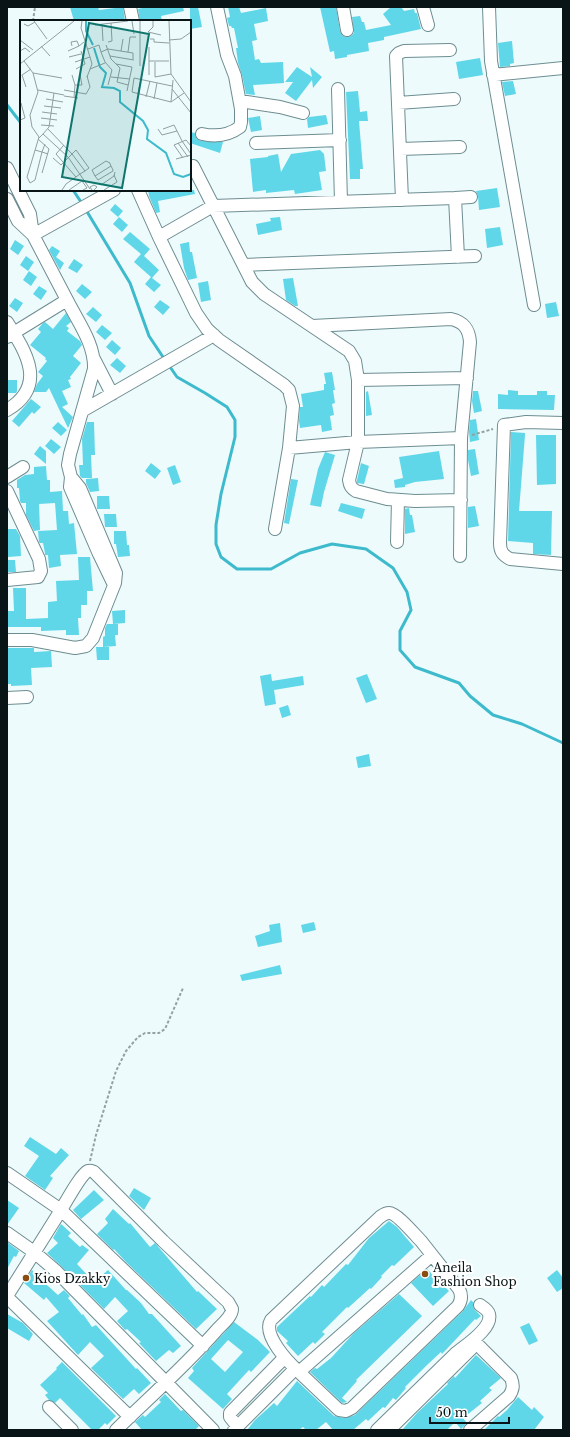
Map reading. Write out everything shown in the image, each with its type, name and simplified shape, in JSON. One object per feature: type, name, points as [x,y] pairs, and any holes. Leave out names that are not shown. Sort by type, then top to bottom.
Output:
[{"type":"street","points":[[130,7],[133,20]]},
{"type":"street","points":[[202,134],[211,136],[222,135],[235,131],[240,128],[241,122],[240,102],[235,76],[226,55],[217,7]]},
{"type":"street","points":[[342,7],[347,30]]},
{"type":"street","points":[[423,7],[428,25]]},
{"type":"street","points":[[489,7],[493,75],[534,305]]},
{"type":"street","points":[[402,200],[396,56],[398,53],[404,51],[450,50]]},
{"type":"street","points":[[493,75],[563,68]]},
{"type":"street","points":[[338,89],[341,202]]},
{"type":"street","points":[[398,103],[454,99]]},
{"type":"street","points":[[240,102],[280,107],[303,113]]},
{"type":"street","points":[[256,143],[340,140]]},
{"type":"street","points":[[400,149],[460,147]]},
{"type":"street","points":[[193,166],[252,282],[264,294],[349,351],[355,361],[358,380],[358,442],[350,480],[350,485],[352,488],[356,491],[387,499],[415,501],[461,500]]},
{"type":"street","points":[[7,168],[30,214],[33,235]]},
{"type":"street","points":[[138,191],[196,313],[207,329],[284,385],[288,390],[292,406],[289,448],[275,529]]},
{"type":"street","points":[[33,235],[109,192]]},
{"type":"street","points":[[159,237],[213,206],[471,197]]},
{"type":"street","points":[[455,198],[458,257]]},
{"type":"street","points":[[7,199],[18,221],[33,235],[92,348],[94,369],[68,465],[71,477],[80,488],[115,569],[117,579],[96,632],[86,646],[75,648],[32,640],[7,640]]},
{"type":"street","points":[[244,265],[475,256]]},
{"type":"street","points":[[11,335],[67,300]]},
{"type":"street","points":[[312,326],[451,319],[458,320],[465,325],[469,333],[470,342],[461,438],[460,556]]},
{"type":"street","points":[[7,322],[11,335],[26,355],[30,377],[22,397],[17,403],[7,410]]},
{"type":"street","points":[[82,411],[214,335]]},
{"type":"street","points":[[94,359],[112,394]]},
{"type":"street","points":[[358,380],[467,378]]},
{"type":"street","points":[[563,423],[526,422],[504,425],[500,550],[510,559],[563,564]]},
{"type":"street","points":[[289,448],[358,442],[461,438]]},
{"type":"street","points":[[7,477],[23,467]]},
{"type":"street","points":[[7,491],[39,559],[41,572],[38,577],[7,580]]},
{"type":"street","points":[[397,542],[398,500]]},
{"type":"street","points":[[7,698],[27,697]]},
{"type":"street","points":[[116,1430],[130,1417],[166,1383],[203,1346],[232,1312],[231,1305],[163,1241],[94,1172],[88,1172],[84,1174],[76,1186],[7,1297],[130,1417]]},
{"type":"street","points":[[7,1173],[61,1210],[203,1346]]},
{"type":"street","points":[[389,1213],[394,1215],[415,1234],[461,1293],[461,1302],[458,1306],[352,1408],[346,1411],[339,1410],[284,1358],[268,1328],[271,1320],[383,1215],[389,1213]]},
{"type":"street","points":[[7,1233],[34,1252],[213,1430]]},
{"type":"street","points":[[284,1358],[230,1413],[230,1417],[236,1428],[297,1370],[432,1255]]},
{"type":"street","points":[[389,1430],[467,1354],[489,1320],[487,1311],[480,1305]]},
{"type":"street","points":[[377,1430],[455,1354],[467,1344],[475,1340]]},
{"type":"street","points":[[470,1430],[509,1396],[513,1386],[511,1378],[475,1340]]},
{"type":"street","points":[[49,1407],[72,1430]]},
{"type":"path","points":[[34,20],[35,7]]},
{"type":"path","points":[[461,438],[504,425]]},
{"type":"path","points":[[88,1172],[96,1135],[116,1071],[126,1051],[145,1033],[159,1033],[165,1029],[183,988]]},
{"type":"building","points":[[70,7],[98,7],[99,10],[123,7],[125,20],[74,20]]},
{"type":"building","points":[[146,7],[183,7],[184,11],[161,16],[162,20],[140,20],[138,9]]},
{"type":"building","points":[[190,7],[198,7],[202,27],[191,29]]},
{"type":"building","points":[[228,7],[239,7],[241,13],[266,8],[268,21],[254,24],[257,40],[252,41],[255,60],[259,59],[261,63],[283,62],[284,83],[253,85],[255,95],[246,94],[238,63],[236,48],[238,48],[234,28],[229,26],[227,18],[230,17]]},
{"type":"building","points":[[320,7],[336,7],[340,31],[345,37],[351,36],[354,33],[352,17],[360,16],[362,22],[364,22],[366,30],[391,25],[383,14],[391,7],[401,7],[404,11],[414,9],[415,13],[417,13],[421,29],[384,37],[384,40],[368,43],[369,51],[335,59],[334,51],[330,52]]},
{"type":"building","points":[[512,41],[514,63],[510,64],[510,66],[500,67],[498,43]]},
{"type":"building","points":[[480,58],[483,75],[459,79],[456,62]]},
{"type":"building","points":[[297,67],[312,77],[310,67],[322,77],[313,88],[312,80],[296,101],[285,93],[293,82],[285,82]]},
{"type":"building","points":[[513,81],[516,94],[505,96],[502,82]]},
{"type":"building","points":[[358,91],[360,112],[367,111],[368,121],[359,121],[363,169],[360,169],[360,179],[350,179],[346,92]]},
{"type":"building","points":[[326,115],[328,124],[308,128],[307,119],[309,117]]},
{"type":"building","points":[[260,116],[262,130],[251,132],[248,118]]},
{"type":"building","points":[[191,132],[195,133],[197,139],[201,141],[223,142],[220,153],[191,143]]},
{"type":"building","points":[[320,150],[324,154],[326,171],[319,172],[322,190],[295,194],[294,190],[266,193],[266,190],[253,192],[250,159],[278,154],[281,172],[291,154]]},
{"type":"building","points":[[497,188],[500,207],[479,210],[476,191]]},
{"type":"building","points":[[194,190],[195,194],[158,201],[160,212],[156,213],[148,191]]},
{"type":"building","points":[[115,204],[123,211],[118,217],[110,210]]},
{"type":"building","points":[[119,217],[128,225],[122,232],[113,224]]},
{"type":"building","points":[[280,217],[282,230],[258,235],[256,224],[271,221],[270,218]]},
{"type":"building","points":[[500,227],[503,245],[487,248],[485,229]]},
{"type":"building","points":[[130,232],[150,249],[144,256],[159,270],[152,278],[161,285],[154,292],[145,284],[151,277],[134,262],[141,254],[123,239]]},
{"type":"building","points":[[15,240],[24,246],[18,255],[10,249]]},
{"type":"building","points":[[189,242],[197,278],[188,280],[184,268],[180,244]]},
{"type":"building","points":[[52,246],[60,251],[56,257],[64,263],[60,270],[49,250]]},
{"type":"building","points":[[26,256],[34,262],[28,271],[20,265]]},
{"type":"building","points":[[74,259],[83,265],[77,273],[68,268]]},
{"type":"building","points":[[29,271],[37,277],[31,286],[23,280]]},
{"type":"building","points":[[293,278],[298,306],[295,306],[286,300],[283,279]]},
{"type":"building","points":[[208,281],[211,300],[201,302],[198,283]]},
{"type":"building","points":[[82,284],[92,292],[85,299],[76,291]]},
{"type":"building","points":[[39,286],[47,291],[41,300],[33,294]]},
{"type":"building","points":[[15,298],[23,303],[17,312],[9,306]]},
{"type":"building","points":[[160,300],[170,307],[163,315],[154,307]]},
{"type":"building","points":[[556,302],[559,316],[547,318],[545,304]]},
{"type":"building","points":[[93,307],[102,315],[96,322],[86,314]]},
{"type":"building","points":[[66,313],[71,322],[66,326],[69,328],[67,331],[80,341],[82,345],[73,356],[81,363],[70,377],[71,379],[68,380],[71,387],[62,391],[68,404],[62,407],[73,417],[68,428],[49,388],[46,392],[34,392],[37,384],[43,376],[38,372],[47,361],[45,359],[46,358],[30,345],[41,332],[38,329],[43,323],[45,322],[53,329]]},
{"type":"building","points":[[102,325],[112,333],[105,340],[96,332]]},
{"type":"building","points":[[112,340],[121,348],[115,355],[106,347]]},
{"type":"building","points":[[117,358],[126,366],[120,373],[110,365]]},
{"type":"building","points":[[332,372],[335,390],[333,390],[335,403],[332,404],[334,415],[330,416],[332,430],[322,432],[321,425],[300,428],[300,407],[303,407],[301,394],[324,390],[324,384],[326,384],[324,373]]},
{"type":"building","points":[[7,380],[17,380],[16,393],[7,393]]},
{"type":"building","points":[[508,390],[518,391],[518,395],[537,395],[537,391],[547,391],[547,395],[555,395],[554,410],[498,409],[498,394],[508,395]]},
{"type":"building","points":[[368,391],[372,415],[366,416],[366,392]]},
{"type":"building","points":[[473,391],[478,391],[482,411],[474,413],[472,401]]},
{"type":"building","points":[[31,399],[41,407],[34,414],[32,412],[19,427],[12,421]]},
{"type":"building","points":[[476,419],[479,440],[470,442],[470,420]]},
{"type":"building","points":[[58,422],[67,430],[61,436],[52,428]]},
{"type":"building","points":[[87,422],[94,422],[95,455],[91,455],[92,478],[82,478],[80,476],[79,465],[83,465],[82,439]]},
{"type":"building","points":[[511,432],[525,433],[519,511],[552,511],[551,555],[533,554],[533,543],[508,541]]},
{"type":"building","points":[[536,435],[556,435],[556,484],[537,485]]},
{"type":"building","points":[[51,439],[61,447],[54,454],[45,446]]},
{"type":"building","points":[[40,446],[46,451],[46,464],[34,454]]},
{"type":"building","points":[[475,449],[479,474],[471,476],[468,450]]},
{"type":"building","points":[[439,451],[444,479],[415,482],[405,485],[405,487],[395,488],[394,480],[403,478],[399,457]]},
{"type":"building","points":[[325,452],[335,455],[321,507],[310,505],[318,469]]},
{"type":"building","points":[[151,463],[161,471],[155,479],[145,471]]},
{"type":"building","points":[[361,463],[369,466],[364,484],[357,483]]},
{"type":"building","points":[[175,465],[181,482],[173,485],[167,468]]},
{"type":"building","points":[[46,466],[47,480],[50,480],[50,492],[62,491],[63,511],[68,511],[69,524],[74,523],[77,554],[60,555],[61,566],[49,568],[48,555],[45,555],[43,543],[39,542],[38,531],[57,530],[55,503],[39,504],[40,530],[34,531],[26,515],[26,503],[21,503],[19,488],[17,488],[17,480],[25,475],[34,474],[34,467]]},
{"type":"building","points":[[98,478],[99,491],[90,492],[86,479]]},
{"type":"building","points":[[291,479],[298,480],[289,524],[284,523]]},
{"type":"building","points":[[97,496],[109,496],[110,509],[97,509]]},
{"type":"building","points":[[341,503],[365,509],[362,519],[338,511]]},
{"type":"building","points":[[475,506],[479,526],[468,528],[468,507]]},
{"type":"building","points":[[409,508],[410,515],[412,515],[415,532],[405,534],[405,509]]},
{"type":"building","points":[[104,514],[116,514],[117,527],[105,527]]},
{"type":"building","points":[[7,529],[16,529],[20,536],[21,556],[8,557]]},
{"type":"building","points":[[114,531],[126,531],[127,545],[129,545],[130,556],[118,557],[116,544],[114,544]]},
{"type":"building","points":[[78,557],[90,557],[93,591],[87,591],[87,605],[81,605],[81,618],[78,618],[79,635],[66,635],[66,630],[41,631],[41,627],[7,627],[7,611],[14,611],[13,588],[26,588],[26,619],[48,618],[48,602],[57,601],[56,581],[79,580]]},
{"type":"building","points":[[7,560],[15,560],[16,572],[7,572]]},
{"type":"building","points":[[125,610],[125,623],[113,624],[112,611]]},
{"type":"building","points":[[107,624],[118,624],[118,635],[115,635],[116,646],[103,647],[103,637],[105,636],[105,628]]},
{"type":"building","points":[[96,647],[109,647],[109,660],[97,660]]},
{"type":"building","points":[[7,648],[34,648],[34,652],[51,651],[52,667],[31,668],[32,685],[11,686],[11,684],[7,684]]},
{"type":"building","points":[[271,674],[272,681],[303,676],[304,685],[274,690],[276,704],[265,706],[260,676]]},
{"type":"building","points":[[367,674],[377,699],[366,703],[356,678]]},
{"type":"building","points":[[288,705],[291,715],[282,718],[279,708]]},
{"type":"building","points":[[369,754],[371,766],[358,768],[356,757]]},
{"type":"building","points":[[314,922],[316,930],[303,933],[301,925]]},
{"type":"building","points":[[280,923],[282,942],[258,947],[255,936],[270,931],[269,925]]},
{"type":"building","points":[[280,965],[282,974],[242,981],[240,975]]},
{"type":"building","points":[[30,1137],[56,1154],[61,1148],[69,1155],[50,1176],[53,1178],[45,1190],[25,1176],[39,1156],[24,1146]]},
{"type":"building","points":[[134,1188],[151,1198],[144,1210],[129,1196]]},
{"type":"building","points":[[94,1190],[104,1200],[81,1219],[73,1210]]},
{"type":"building","points":[[7,1200],[19,1208],[7,1225]]},
{"type":"building","points":[[113,1209],[129,1224],[130,1223],[150,1247],[155,1243],[197,1292],[198,1291],[217,1309],[196,1329],[97,1234],[108,1223],[105,1219]]},
{"type":"building","points":[[389,1221],[397,1227],[414,1247],[394,1266],[392,1265],[371,1289],[370,1288],[348,1308],[347,1307],[322,1332],[325,1334],[315,1344],[313,1342],[298,1356],[286,1343],[288,1341],[277,1331],[277,1327],[310,1296],[311,1297],[322,1285],[324,1287],[346,1264],[348,1265],[369,1238]]},
{"type":"building","points":[[61,1224],[71,1233],[68,1236],[80,1247],[82,1245],[89,1250],[77,1264],[94,1282],[108,1270],[126,1290],[141,1303],[149,1314],[152,1314],[181,1346],[173,1353],[169,1350],[156,1361],[139,1343],[141,1342],[127,1329],[125,1330],[117,1321],[128,1311],[115,1297],[104,1309],[47,1253],[58,1243],[53,1238]]},
{"type":"building","points":[[7,1242],[19,1251],[16,1257],[14,1256],[7,1269]]},
{"type":"building","points":[[427,1269],[449,1291],[433,1306],[411,1283]]},
{"type":"building","points":[[32,1270],[58,1295],[64,1290],[70,1296],[68,1298],[82,1315],[83,1314],[92,1327],[96,1325],[136,1369],[137,1368],[151,1383],[139,1394],[134,1389],[123,1399],[91,1368],[104,1356],[90,1342],[78,1355],[47,1321],[59,1312],[46,1297],[44,1300],[24,1283]]},
{"type":"building","points":[[557,1270],[563,1278],[563,1288],[557,1292],[547,1278]]},
{"type":"building","points":[[399,1294],[422,1316],[356,1380],[357,1381],[342,1398],[347,1402],[342,1403],[310,1372],[315,1368],[317,1369],[331,1358],[353,1334]]},
{"type":"building","points":[[471,1300],[473,1302],[474,1309],[481,1316],[476,1320],[475,1319],[442,1354],[441,1352],[427,1365],[405,1387],[406,1388],[396,1400],[393,1398],[385,1408],[383,1407],[368,1421],[366,1419],[353,1430],[333,1430],[326,1422],[316,1430],[306,1430],[303,1427],[299,1430],[247,1430],[255,1420],[274,1403],[277,1406],[297,1381],[334,1416],[345,1418],[355,1415],[463,1311]]},
{"type":"building","points":[[7,1314],[23,1323],[33,1334],[29,1341],[7,1328]]},
{"type":"building","points":[[234,1322],[258,1340],[270,1352],[251,1372],[249,1370],[227,1394],[232,1399],[223,1409],[188,1378],[194,1371],[192,1368]],"holes":[[[228,1340],[243,1352],[225,1372],[211,1359]]]},
{"type":"building","points":[[529,1323],[538,1341],[529,1345],[520,1327]]},
{"type":"building","points":[[476,1355],[501,1378],[489,1388],[492,1390],[480,1401],[482,1403],[463,1418],[467,1423],[461,1429],[455,1422],[447,1430],[402,1430],[417,1413],[448,1384],[447,1383],[454,1376],[455,1378]]},
{"type":"building","points":[[62,1362],[116,1416],[107,1425],[105,1423],[98,1430],[92,1430],[60,1398],[55,1403],[49,1400],[45,1395],[48,1393],[40,1385],[57,1369],[56,1368]]},
{"type":"building","points":[[165,1394],[181,1411],[183,1410],[199,1426],[195,1430],[142,1430],[135,1422],[143,1415],[145,1417],[161,1402],[159,1400]]},
{"type":"building","points":[[518,1397],[532,1410],[534,1407],[544,1417],[534,1430],[484,1430],[498,1416],[499,1417],[507,1410]]},
{"type":"waterway","points":[[7,105],[20,122]]},
{"type":"waterway","points":[[74,191],[83,205]]},
{"type":"waterway","points":[[86,210],[130,283],[149,336],[165,360]]},
{"type":"waterway","points":[[168,364],[177,377],[227,407],[235,420],[235,437],[221,494],[216,525],[216,544],[221,557],[237,569],[271,569],[300,553],[332,544],[366,549],[393,568],[407,592],[411,610],[400,631],[400,650],[415,667],[459,683],[470,696],[493,715],[522,724],[563,743]]},
{"type":"place","name":"Aneila Fashion Shop","points":[[425,1274]]},
{"type":"place","name":"Kios Dzakky","points":[[26,1278]]}]
